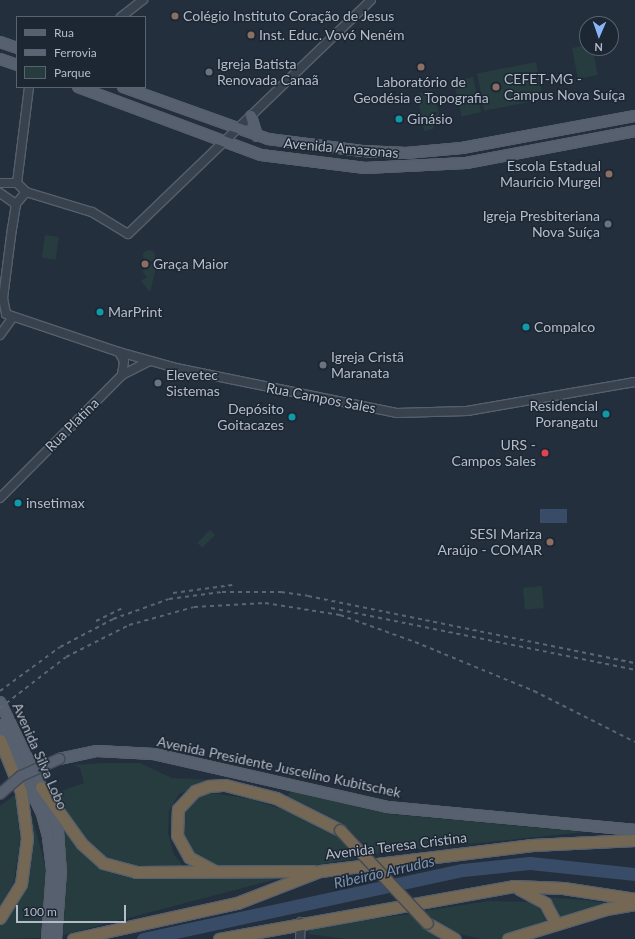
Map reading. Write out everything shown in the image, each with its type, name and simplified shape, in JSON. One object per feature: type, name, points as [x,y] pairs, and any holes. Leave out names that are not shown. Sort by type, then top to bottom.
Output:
[{"type":"highway","points":[[0,740],[21,792],[27,831],[21,884],[9,906],[0,918]]},
{"type":"highway","points":[[223,873],[201,866],[180,846],[178,809],[194,791],[225,785],[249,790],[300,806],[340,830],[428,922],[455,939]]},
{"type":"highway","points":[[41,787],[82,844],[103,862],[136,872],[223,873],[320,871]]},
{"type":"highway","name":"Avenida Teresa Cristina","points":[[73,939],[237,903],[320,871],[532,845],[635,840]]},
{"type":"highway","points":[[512,886],[545,903],[556,924]]},
{"type":"highway","points":[[219,939],[301,922],[512,886],[563,888],[635,899]]},
{"type":"highway","points":[[508,939],[556,924],[635,904]]},
{"type":"main road","name":"Avenida Amazonas","points":[[81,88],[224,143],[261,155],[364,168],[412,168],[466,163],[635,131]]},
{"type":"main road","name":"Avenida Amazonas","points":[[126,88],[257,136],[304,146],[406,153],[462,148],[635,116]]},
{"type":"main road","points":[[251,116],[257,136]]},
{"type":"main road","name":"Avenida Silva Lobo","points":[[0,702],[41,787],[58,831],[56,870]]},
{"type":"main road","name":"Avenida Silva Lobo","points":[[0,725],[42,814],[56,870]]},
{"type":"main road","name":"Avenida Presidente Juscelino Kubitschek","points":[[0,794],[21,776],[59,759],[97,751],[154,754],[387,806],[635,830]]},
{"type":"main road","points":[[47,939],[56,870]]},
{"type":"main road","points":[[56,870],[56,939]]},
{"type":"main road","points":[[0,914],[9,906]]},
{"type":"street","points":[[122,16],[143,0]]},
{"type":"street","points":[[0,183],[17,183],[26,192],[92,212],[128,234],[371,0]]},
{"type":"street","points":[[17,183],[29,88]]},
{"type":"street","points":[[0,335],[13,317],[6,314],[3,298],[16,204],[26,192]]},
{"type":"street","points":[[0,193],[16,204]]},
{"type":"street","name":"Rua Campos Sales","points":[[13,317],[150,361],[397,413],[468,411],[635,382]]},
{"type":"street","points":[[119,352],[124,361],[122,375]]},
{"type":"street","name":"Rua Platina","points":[[0,498],[122,375],[150,361]]},
{"type":"street","points":[[300,939],[301,922]]},
{"type":"green space","points":[[579,47],[579,56],[594,56],[598,75],[578,79],[572,48]]},
{"type":"green space","points":[[536,62],[543,99],[484,111],[477,73]]},
{"type":"green space","points":[[473,77],[481,112],[462,117],[454,81]]},
{"type":"green space","points":[[424,92],[436,101],[439,114],[433,129],[424,131],[417,94]]},
{"type":"green space","points":[[45,235],[59,237],[56,260],[42,258]]},
{"type":"green space","points":[[149,250],[153,252],[155,256],[153,260],[149,262],[145,260],[143,256],[145,252]]},
{"type":"green space","points":[[153,263],[156,268],[150,292],[141,281],[147,277],[142,271]]},
{"type":"green space","points":[[210,530],[215,535],[202,548],[197,543]]},
{"type":"green space","points":[[542,586],[544,608],[525,610],[523,588]]},
{"type":"green space","points":[[140,763],[172,778],[214,780],[179,794],[169,811],[168,833],[174,855],[186,869],[137,870],[104,860],[85,843],[55,793],[84,783],[80,768],[74,765]]},
{"type":"green space","points":[[292,791],[390,814],[585,832],[373,854],[344,824],[286,796]]},
{"type":"green space","points":[[205,792],[251,799],[310,818],[336,835],[357,858],[318,865],[234,867],[198,863],[179,831],[180,814],[187,800]]},
{"type":"green space","points":[[16,794],[20,841],[14,882],[0,906],[0,806]]},
{"type":"green space","points":[[29,805],[47,873],[40,938],[0,939],[0,925],[13,907],[31,845]]},
{"type":"green space","points":[[59,818],[79,851],[102,867],[137,878],[281,878],[63,935],[67,870]]},
{"type":"green space","points":[[543,897],[586,900],[606,903],[557,919]]},
{"type":"green space","points":[[489,901],[532,902],[542,911],[547,923],[501,939],[482,939],[455,933],[423,911]]},
{"type":"green space","points":[[410,914],[445,939],[347,939],[308,934],[310,927]]},
{"type":"water","points":[[540,509],[567,509],[567,523],[540,523]]},
{"type":"waterway","name":"Ribeirão Arrudas","points":[[143,939],[463,870],[530,863],[635,874]]},
{"type":"railway","points":[[173,593],[232,585]]},
{"type":"railway","points":[[0,691],[60,647],[113,619],[169,599],[222,592],[281,592],[308,596],[635,663]]},
{"type":"railway","points":[[0,708],[66,657],[129,625],[194,607],[265,603],[340,615],[415,642],[534,691],[635,742]]},
{"type":"railway","points":[[96,621],[123,608]]},
{"type":"railway","points":[[331,608],[635,670]]},
{"type":"place","name":"Colégio Instituto Coração de Jesus","points":[[175,16]]},
{"type":"place","name":"Inst. Educ. Vovó Neném","points":[[251,35]]},
{"type":"place","name":"Laboratório de Geodésia e Topografia","points":[[421,67]]},
{"type":"place","name":"Igreja Batista Renovada Canaã","points":[[209,72]]},
{"type":"place","name":"CEFET-MG - Campus Nova Suíça","points":[[496,87]]},
{"type":"place","name":"Ginásio","points":[[399,119]]},
{"type":"place","name":"Escola Estadual Maurício Murgel","points":[[609,174]]},
{"type":"place","name":"Igreja Presbiteriana Nova Suíça","points":[[608,224]]},
{"type":"place","name":"Graça Maior","points":[[145,264]]},
{"type":"place","name":"MarPrint","points":[[100,312]]},
{"type":"place","name":"Compalco","points":[[526,327]]},
{"type":"place","name":"Igreja Cristã Maranata","points":[[323,365]]},
{"type":"place","name":"Elevetec Sistemas","points":[[158,383]]},
{"type":"place","name":"Residencial Porangatu","points":[[606,414]]},
{"type":"place","name":"Depósito Goitacazes","points":[[292,417]]},
{"type":"place","name":"URS - Campos Sales","points":[[545,453]]},
{"type":"place","name":"insetimax","points":[[18,503]]},
{"type":"place","name":"SESI Mariza Araújo - COMAR","points":[[550,542]]}]
